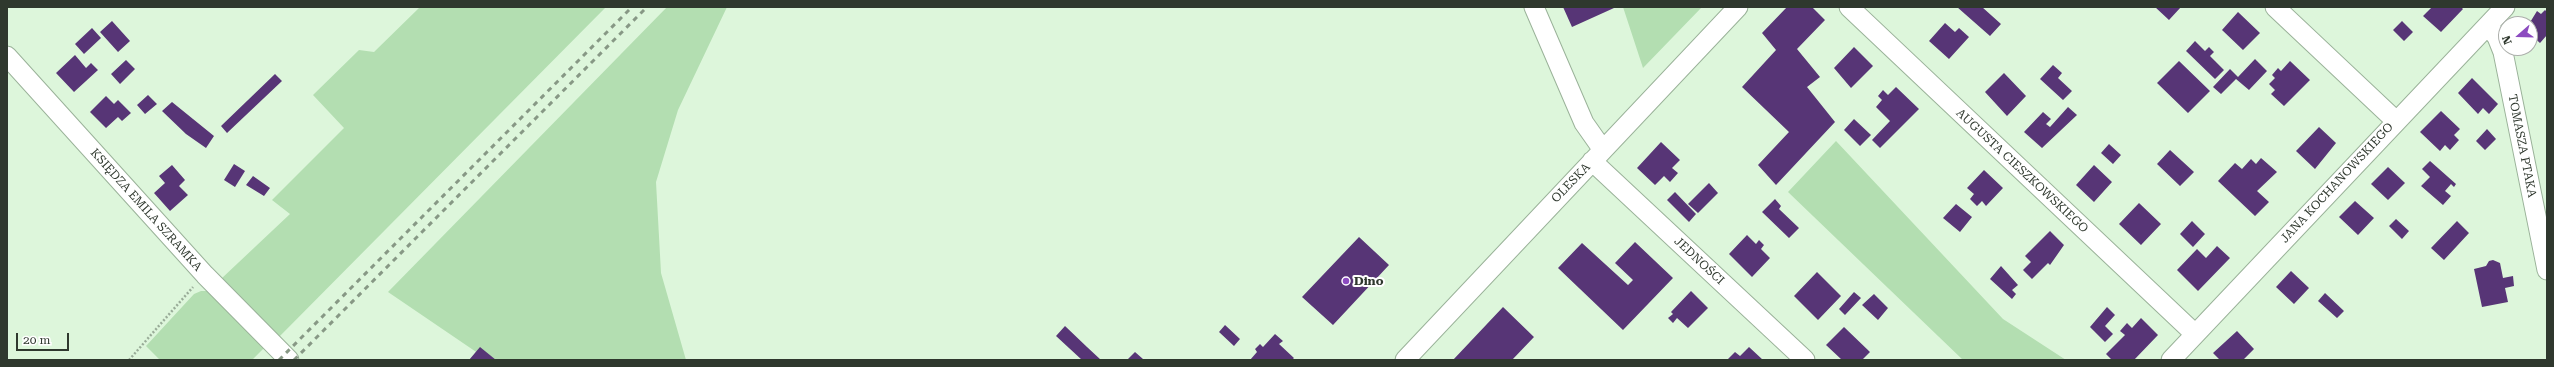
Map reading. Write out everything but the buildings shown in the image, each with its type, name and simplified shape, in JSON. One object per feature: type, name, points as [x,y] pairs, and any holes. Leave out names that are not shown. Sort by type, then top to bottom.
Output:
[{"type":"street","name":"JEDNOŚCI","points":[[1534,7],[1598,156],[1805,360]]},
{"type":"street","name":"OLESKA","points":[[1405,360],[1738,7]]},
{"type":"street","name":"AUGUSTA CIESZKOWSKIEGO","points":[[1849,7],[2195,334]]},
{"type":"street","points":[[2275,7],[2396,121]]},
{"type":"street","name":"JANA KOCHANOWSKIEGO","points":[[2171,360],[2505,7]]},
{"type":"street","name":"TOMASZA PTAKA","points":[[2488,26],[2497,37],[2503,52],[2545,248],[2547,270]]},
{"type":"street","name":"KSIĘDZA EMILA SZRAMKA","points":[[7,56],[204,275],[290,360]]},
{"type":"path","points":[[129,360],[204,275]]},
{"type":"green space","points":[[420,7],[606,7],[277,339],[221,279],[290,214],[272,200],[344,128],[313,95],[359,50],[374,52]]},
{"type":"green space","points":[[667,7],[727,7],[678,110],[656,182],[661,273],[686,360],[488,360],[388,292]]},
{"type":"green space","points":[[1623,7],[1702,7],[1643,68]]},
{"type":"green space","points":[[1836,141],[2003,319],[2066,360],[1963,360],[1788,192]]},
{"type":"green space","points":[[201,291],[208,291],[265,347],[252,360],[160,360],[146,346],[194,294]]},
{"type":"railway","points":[[279,360],[632,7]]},
{"type":"railway","points":[[294,360],[647,7]]},
{"type":"place","name":"Dino","points":[[1346,281]]}]
